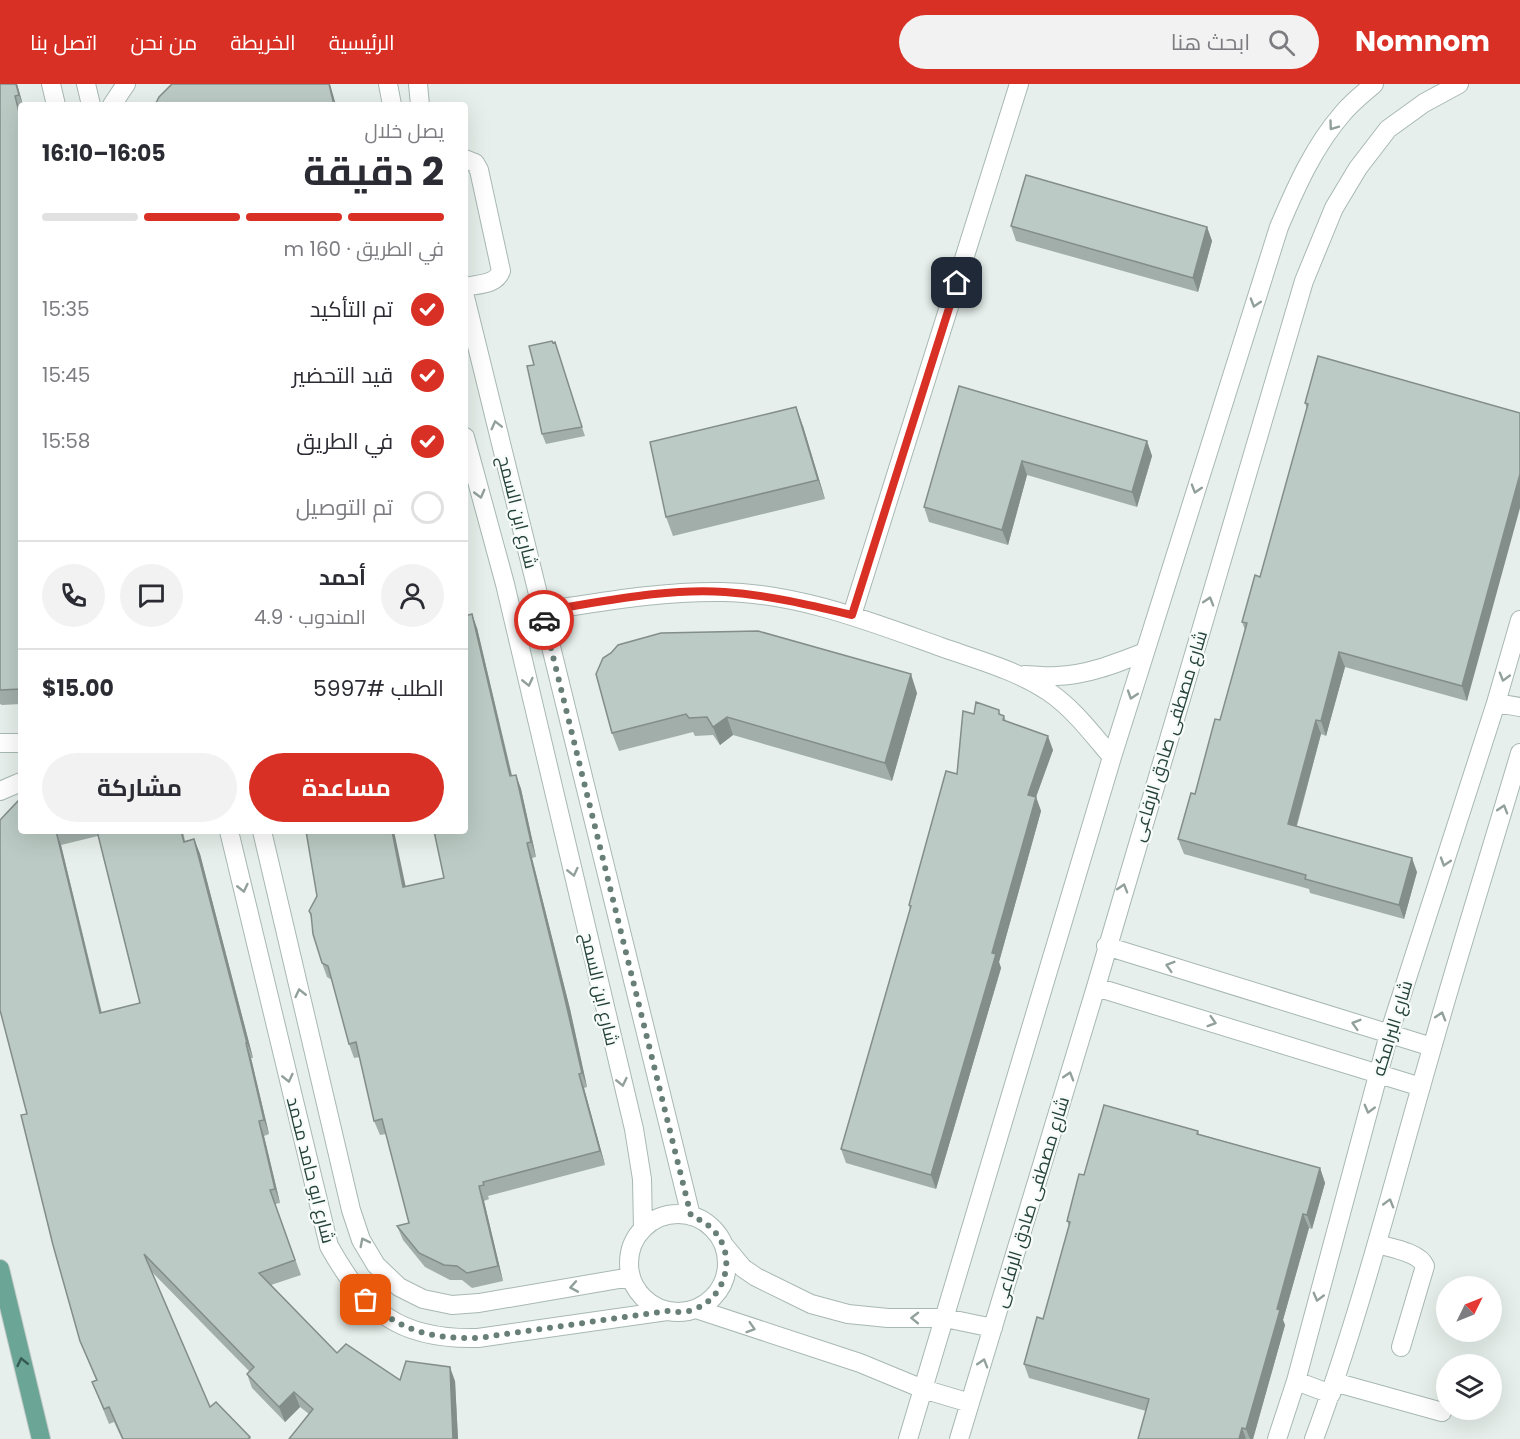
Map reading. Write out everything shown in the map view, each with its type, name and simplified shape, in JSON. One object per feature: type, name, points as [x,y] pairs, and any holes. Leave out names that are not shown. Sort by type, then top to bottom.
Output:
[{"type":"main road","points":[[0,1269],[41,1439]]},
{"type":"street","points":[[51,84],[55,102]]},
{"type":"street","points":[[86,84],[90,102]]},
{"type":"street","points":[[114,102],[126,84]]},
{"type":"street","points":[[388,84],[391,102]]},
{"type":"street","points":[[418,84],[420,102]]},
{"type":"street","points":[[852,615],[1019,84]]},
{"type":"street","points":[[908,1439],[1112,757],[1279,227],[1297,184],[1321,143],[1344,112],[1374,84]]},
{"type":"street","name":"شارع مصطفى صادق الرفاعى","points":[[959,1439],[1096,987],[1106,946],[1304,281],[1334,208],[1358,168],[1389,129],[1424,103],[1459,84]]},
{"type":"street","points":[[468,160],[475,163],[478,170],[501,271],[499,277],[494,281],[468,286]]},
{"type":"street","name":"شارع ابن السمح","points":[[468,309],[691,1216]]},
{"type":"street","name":"شارع ابن السمح","points":[[468,448],[505,585],[634,1129],[642,1179],[643,1229]]},
{"type":"street","points":[[542,611],[652,594],[725,592],[772,597],[852,615],[1022,675],[1051,693],[1073,712],[1112,757]]},
{"type":"street","name":"شارع البرامكه","points":[[1277,1439],[1296,1381],[1389,1034],[1497,703],[1519,626]]},
{"type":"street","points":[[1022,675],[1058,676],[1084,672],[1107,667],[1145,652]]},
{"type":"street","points":[[1497,703],[1520,707]]},
{"type":"street","points":[[0,743],[18,743]]},
{"type":"street","points":[[1314,1439],[1377,1244],[1432,1047],[1520,753]]},
{"type":"street","points":[[0,791],[18,783]]},
{"type":"street","name":"شارع ابو حامد محمد","points":[[230,834],[329,1246],[344,1273],[366,1300],[383,1315],[415,1332],[449,1339],[478,1338],[667,1311]]},
{"type":"street","name":"شارع ابو حامد محمد","points":[[263,834],[351,1210],[361,1240],[376,1265],[399,1287],[423,1299],[452,1305],[479,1303],[631,1277]]},
{"type":"street","points":[[1106,946],[1432,1047]]},
{"type":"street","points":[[1096,987],[1421,1087]]},
{"type":"street","points":[[724,1245],[727,1264],[723,1283],[712,1299],[696,1309],[681,1312],[667,1311],[655,1306],[645,1299],[631,1277],[630,1251],[635,1239],[653,1221],[678,1214],[705,1222],[716,1232],[743,1268],[756,1277],[811,1304],[848,1314],[888,1318],[945,1318],[993,1328]]},
{"type":"street","points":[[1377,1244],[1417,1257],[1425,1266],[1401,1347]]},
{"type":"street","points":[[696,1309],[851,1359],[923,1389],[970,1403]]},
{"type":"street","points":[[1296,1381],[1436,1411]]},
{"type":"street","points":[[32,1402],[52,1439]]},
{"type":"building","points":[[0,84],[16,84],[19,95],[15,96],[18,108],[18,689],[0,690]]},
{"type":"building","points":[[172,84],[329,84],[333,102],[156,102]]},
{"type":"building","points":[[1026,175],[1207,227],[1193,278],[1011,226]]},
{"type":"building","points":[[555,342],[582,427],[542,434],[527,366],[534,365],[529,346]]},
{"type":"building","points":[[1318,356],[1520,413],[1520,474],[1462,686],[1339,652],[1321,721],[1316,720],[1288,824],[1412,858],[1399,905],[1305,879],[1306,875],[1178,839],[1191,793],[1195,794],[1215,719],[1220,720],[1247,623],[1242,622],[1255,575],[1260,577],[1308,404],[1305,403]]},
{"type":"building","points":[[959,386],[1147,441],[1132,492],[1022,461],[1002,530],[924,507]]},
{"type":"building","points":[[796,407],[818,480],[666,517],[650,442]]},
{"type":"building","points":[[472,614],[510,776],[516,775],[531,842],[527,843],[582,1073],[579,1074],[600,1151],[483,1182],[484,1185],[479,1186],[498,1266],[467,1273],[457,1266],[444,1265],[419,1253],[397,1226],[409,1223],[382,1119],[374,1121],[356,1042],[349,1044],[328,966],[322,963],[313,934],[309,911],[317,896],[307,834],[393,834],[403,887],[444,878],[435,834],[468,834],[468,615]]},
{"type":"building","points":[[758,631],[911,674],[885,763],[727,717],[713,727],[707,717],[689,718],[686,714],[612,733],[596,674],[603,658],[618,645],[661,633]]},
{"type":"building","points":[[976,702],[999,710],[999,714],[1004,716],[1003,720],[1048,736],[1028,795],[1036,797],[992,953],[996,954],[931,1175],[841,1149],[911,906],[909,905],[946,771],[957,774],[963,711],[974,714]]},
{"type":"building","points":[[18,801],[18,834],[57,834],[100,1013],[140,1003],[98,834],[182,834],[184,842],[194,839],[247,1043],[264,1120],[259,1121],[275,1189],[270,1190],[295,1260],[259,1273],[337,1353],[346,1344],[400,1380],[406,1361],[450,1367],[453,1439],[289,1439],[313,1409],[294,1392],[279,1407],[247,1374],[254,1367],[144,1254],[210,1407],[216,1402],[250,1437],[248,1439],[123,1439],[109,1407],[104,1409],[92,1382],[97,1380],[80,1341],[53,1245],[21,1115],[27,1114],[0,1010],[0,820]]},
{"type":"building","points":[[1104,1105],[1198,1131],[1197,1134],[1320,1168],[1307,1215],[1303,1214],[1277,1309],[1280,1310],[1246,1429],[1242,1428],[1239,1439],[1138,1439],[1149,1399],[1024,1364],[1037,1317],[1043,1319],[1070,1222],[1067,1221],[1079,1174],[1084,1175]]},
{"type":"way so far","points":[[366,1300],[383,1315],[415,1332],[449,1339],[478,1338],[667,1311],[681,1312],[696,1309],[712,1299],[723,1283],[727,1264],[724,1245],[716,1232],[705,1222],[691,1216],[544,620]]},
{"type":"route","points":[[544,620],[542,611],[652,594],[697,592],[725,592],[772,597],[852,615],[957,283]]}]
